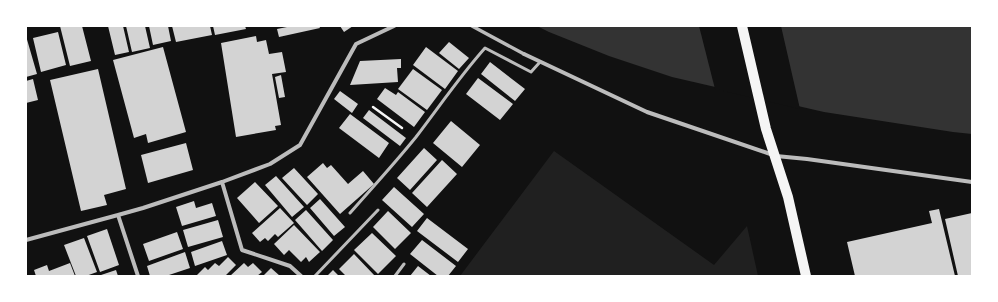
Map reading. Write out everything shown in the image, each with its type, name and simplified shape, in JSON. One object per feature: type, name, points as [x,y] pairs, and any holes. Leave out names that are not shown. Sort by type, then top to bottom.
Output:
[{"type":"main road","points":[[742,26],[766,129],[776,156],[788,198],[806,276]]},
{"type":"street","points":[[26,240],[118,215],[222,182],[270,164],[300,145],[356,44],[394,26]]},
{"type":"street","points":[[472,26],[540,62],[647,112],[776,156],[972,182]]},
{"type":"street","points":[[222,182],[242,250],[290,266],[301,276]]},
{"type":"street","points":[[118,215],[138,276]]},
{"type":"lane","points":[[350,213],[415,138],[485,48],[531,72],[540,62]]},
{"type":"lane","points":[[315,276],[378,210]]},
{"type":"lane","points":[[395,276],[404,264]]},
{"type":"path","points":[[373,107],[415,138]]},
{"type":"shaded area","points":[[537,26],[972,26],[972,134],[824,112],[672,77],[609,56]]},
{"type":"shaded area","points":[[554,151],[714,265],[747,226],[758,276],[460,276]]},
{"type":"pier","points":[[699,26],[781,26],[800,109],[715,89]]},
{"type":"building","points":[[60,26],[82,26],[91,61],[70,66]]},
{"type":"building","points":[[108,26],[123,26],[129,52],[115,55]]},
{"type":"building","points":[[126,26],[145,26],[150,48],[132,52]]},
{"type":"building","points":[[149,26],[168,26],[171,41],[153,45]]},
{"type":"building","points":[[172,26],[210,26],[212,35],[176,42]]},
{"type":"building","points":[[213,26],[245,26],[246,29],[215,35]]},
{"type":"building","points":[[292,26],[319,26],[320,28],[279,37],[277,29]]},
{"type":"building","points":[[340,26],[353,26],[344,32]]},
{"type":"building","points":[[58,32],[66,65],[41,72],[33,38]]},
{"type":"building","points":[[26,36],[37,74],[26,77]]},
{"type":"building","points":[[256,36],[257,42],[266,40],[269,54],[282,52],[286,72],[272,74],[281,125],[275,126],[276,130],[236,137],[221,43]]},
{"type":"building","points":[[449,42],[469,58],[459,69],[439,53]]},
{"type":"building","points":[[163,47],[186,132],[148,143],[146,134],[134,138],[113,60]]},
{"type":"building","points":[[426,47],[458,71],[445,89],[413,65]]},
{"type":"building","points":[[401,59],[401,68],[397,68],[398,82],[350,85],[360,61]]},
{"type":"building","points":[[490,62],[525,89],[515,101],[481,74]]},
{"type":"building","points":[[98,69],[126,189],[104,195],[107,205],[81,211],[50,80]]},
{"type":"building","points":[[413,69],[442,90],[427,110],[398,89]]},
{"type":"building","points":[[281,75],[285,97],[279,98],[275,77]]},
{"type":"building","points":[[478,78],[513,104],[500,120],[466,94]]},
{"type":"building","points":[[33,79],[38,100],[26,103],[26,81]]},
{"type":"building","points":[[385,88],[396,95],[398,92],[425,112],[414,127],[377,99]]},
{"type":"building","points":[[340,91],[358,104],[352,113],[334,99]]},
{"type":"building","points":[[369,110],[406,138],[400,146],[363,118]]},
{"type":"building","points":[[350,114],[389,143],[379,158],[339,128]]},
{"type":"building","points":[[451,121],[480,145],[462,167],[433,143]]},
{"type":"building","points":[[186,143],[193,170],[148,183],[141,155]]},
{"type":"building","points":[[424,148],[437,160],[410,190],[397,178]]},
{"type":"building","points":[[442,160],[457,174],[427,207],[412,193]]},
{"type":"building","points":[[323,163],[327,168],[331,165],[348,184],[363,171],[374,184],[340,214],[307,177]]},
{"type":"building","points":[[294,168],[318,194],[307,205],[282,178]]},
{"type":"building","points":[[276,176],[304,207],[292,217],[265,185]]},
{"type":"building","points":[[255,182],[278,206],[259,223],[237,198]]},
{"type":"building","points":[[394,187],[424,214],[412,227],[382,200]]},
{"type":"building","points":[[320,199],[345,227],[334,236],[310,208]]},
{"type":"building","points":[[194,201],[196,208],[212,203],[216,216],[182,226],[176,207]]},
{"type":"building","points":[[280,208],[294,223],[278,237],[275,234],[268,241],[265,238],[260,242],[252,233]]},
{"type":"building","points":[[939,209],[955,276],[855,276],[847,242],[932,223],[929,211]]},
{"type":"building","points":[[306,210],[333,240],[322,251],[295,220]]},
{"type":"building","points":[[388,211],[411,233],[395,249],[373,227]]},
{"type":"building","points":[[972,213],[972,276],[958,276],[945,219]]},
{"type":"building","points":[[427,218],[468,249],[458,262],[417,231]]},
{"type":"building","points":[[218,220],[223,237],[188,247],[183,230]]},
{"type":"building","points":[[294,225],[320,252],[309,262],[306,257],[301,262],[289,250],[284,255],[274,244]]},
{"type":"building","points":[[107,229],[119,265],[100,272],[87,236]]},
{"type":"building","points":[[177,232],[183,249],[149,261],[143,244]]},
{"type":"building","points":[[372,233],[396,256],[378,274],[354,250]]},
{"type":"building","points":[[84,238],[97,272],[86,276],[76,276],[64,245]]},
{"type":"building","points":[[422,240],[456,266],[448,276],[438,276],[410,254]]},
{"type":"building","points":[[222,241],[227,255],[195,266],[191,252]]},
{"type":"building","points":[[185,252],[190,268],[166,276],[150,276],[147,266]]},
{"type":"building","points":[[354,254],[375,276],[346,276],[339,269]]},
{"type":"building","points":[[228,257],[236,265],[225,276],[197,275],[205,267],[208,270],[215,263],[219,266]]},
{"type":"building","points":[[70,263],[75,276],[36,276],[34,270],[47,265],[49,271]]},
{"type":"building","points":[[244,263],[248,267],[253,263],[262,272],[257,276],[230,276]]},
{"type":"building","points":[[418,266],[431,276],[410,276]]},
{"type":"building","points":[[271,268],[280,276],[263,276]]},
{"type":"building","points":[[116,270],[118,276],[98,276]]},
{"type":"building","points":[[333,270],[339,276],[327,276]]}]
